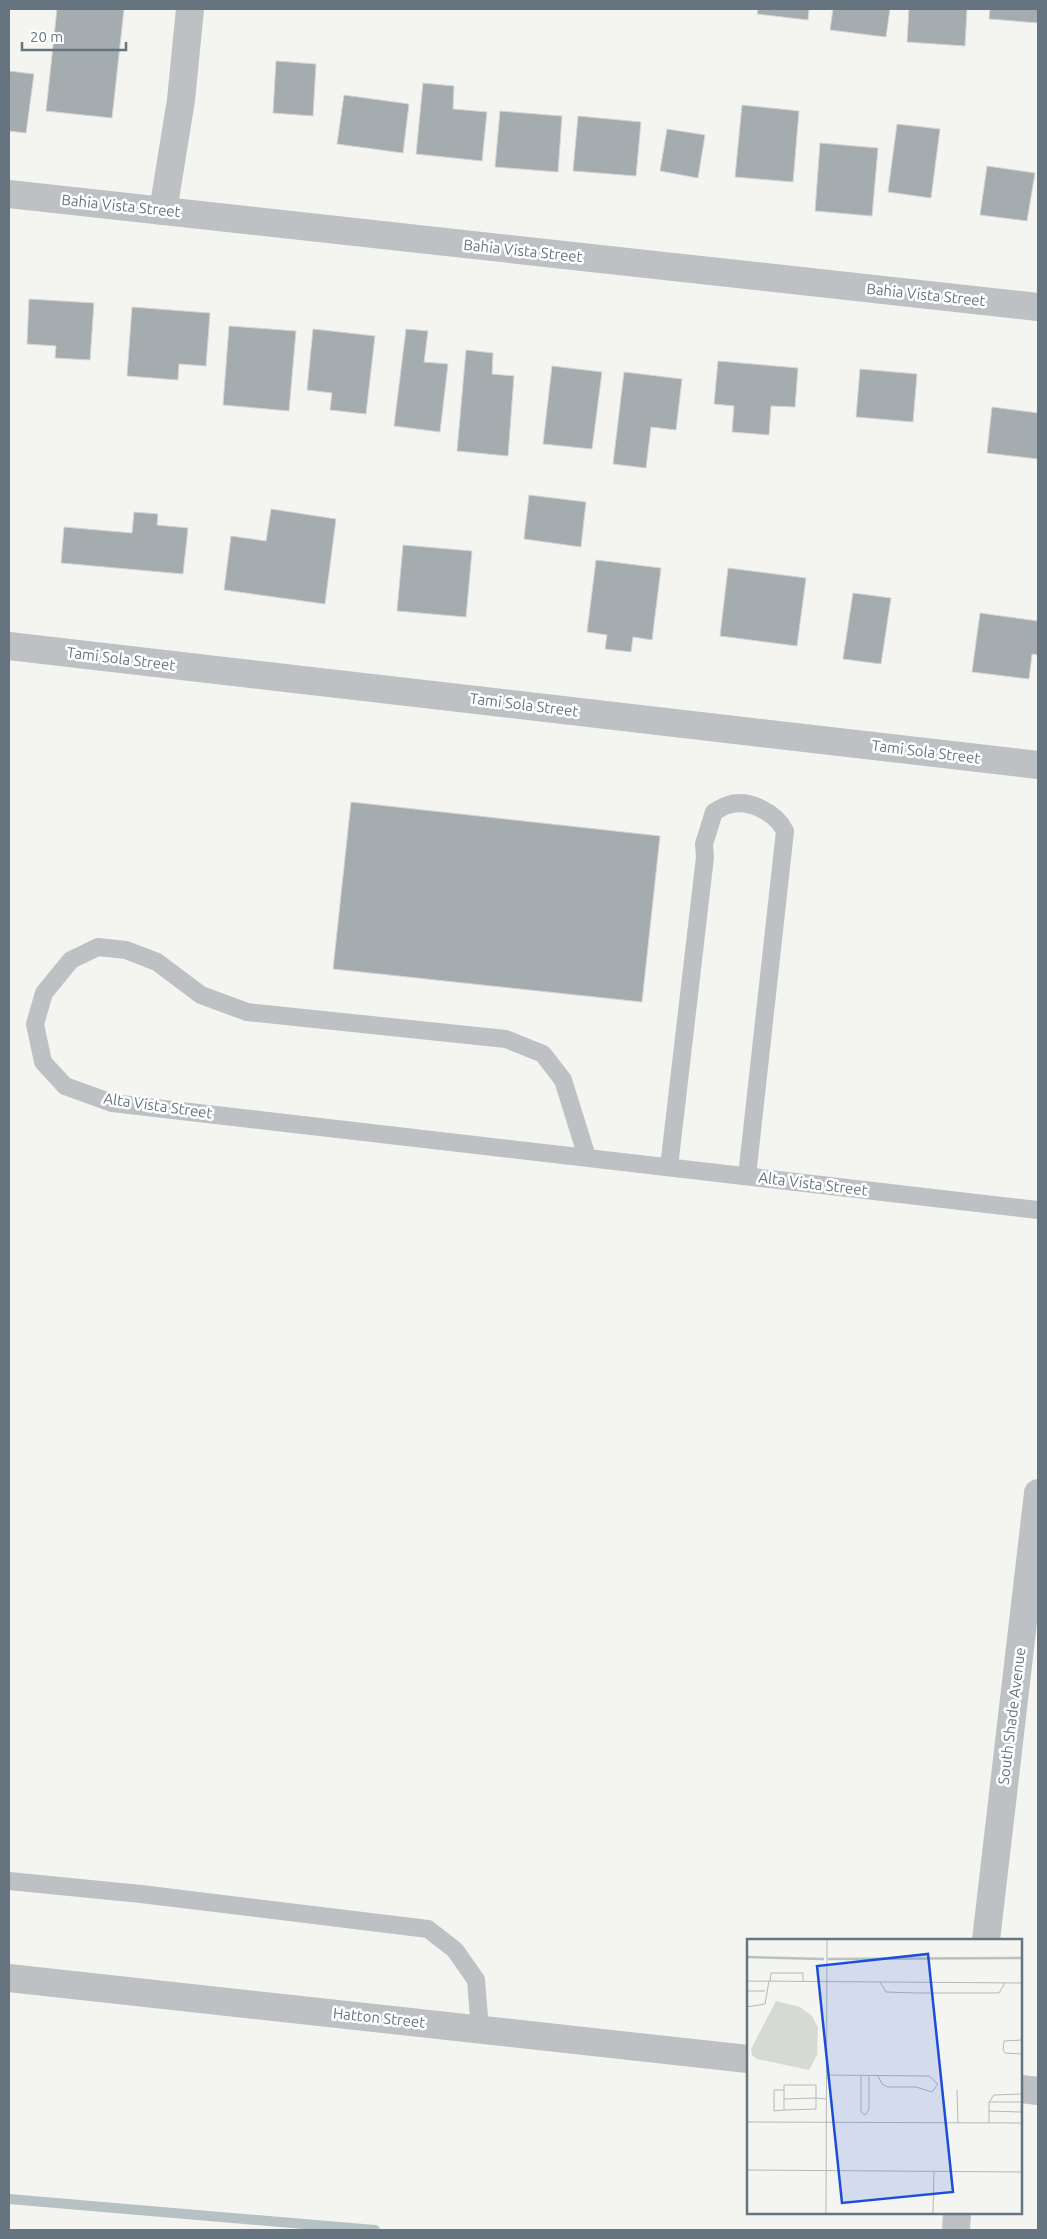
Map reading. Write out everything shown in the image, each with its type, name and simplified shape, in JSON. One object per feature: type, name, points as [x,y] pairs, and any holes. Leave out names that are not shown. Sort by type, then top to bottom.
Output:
[{"type":"street","points":[[163,211],[181,100],[190,9]]},
{"type":"street","name":"Bahia Vista Street","points":[[9,194],[1038,307]]},
{"type":"street","name":"Tami Sola Street","points":[[9,646],[1038,765]]},
{"type":"street","name":"South Shade Avenue","points":[[986,1939],[1038,1493]]},
{"type":"street","name":"Hatton Street","points":[[9,1978],[747,2059]]},
{"type":"street","points":[[1022,2089],[1038,2091]]},
{"type":"street","points":[[956,2230],[957,2214]]},
{"type":"lane","points":[[669,1167],[705,857],[704,844],[714,812],[729,804],[745,804],[764,810],[779,819],[785,831],[747,1176]]},
{"type":"lane","name":"Alta Vista Street","points":[[587,1157],[563,1080],[543,1054],[506,1039],[247,1012],[201,995],[157,962],[126,950],[98,947],[71,960],[66,966],[44,993],[35,1024],[43,1062],[65,1086],[112,1103],[1038,1210]]},
{"type":"lane","points":[[9,1881],[141,1894],[428,1929],[455,1950],[476,1980],[480,2030]]},
{"type":"building","points":[[57,9],[124,9],[112,118],[46,111]]},
{"type":"building","points":[[758,9],[809,9],[808,20],[757,14]]},
{"type":"building","points":[[833,9],[890,9],[886,37],[830,30]]},
{"type":"building","points":[[909,9],[967,9],[965,46],[907,42]]},
{"type":"building","points":[[990,9],[1038,9],[1038,23],[989,19]]},
{"type":"building","points":[[276,61],[316,64],[313,116],[273,113]]},
{"type":"building","points":[[9,71],[34,74],[26,133],[9,131]]},
{"type":"building","points":[[423,83],[454,86],[453,109],[487,112],[482,161],[416,154]]},
{"type":"building","points":[[344,95],[409,104],[403,153],[337,144]]},
{"type":"building","points":[[742,105],[799,111],[793,182],[735,177]]},
{"type":"building","points":[[500,111],[562,116],[558,172],[495,167]]},
{"type":"building","points":[[578,116],[641,122],[636,176],[573,171]]},
{"type":"building","points":[[897,124],[940,129],[931,198],[888,192]]},
{"type":"building","points":[[667,129],[705,135],[698,178],[660,171]]},
{"type":"building","points":[[820,143],[878,148],[872,216],[815,211]]},
{"type":"building","points":[[987,166],[1035,173],[1027,221],[980,215]]},
{"type":"building","points":[[29,299],[94,303],[90,360],[55,358],[56,346],[27,344]]},
{"type":"building","points":[[132,307],[210,313],[206,366],[179,364],[178,380],[127,376]]},
{"type":"building","points":[[229,326],[296,331],[289,411],[223,405]]},
{"type":"building","points":[[313,329],[375,336],[366,414],[330,410],[332,393],[307,390]]},
{"type":"building","points":[[406,329],[428,331],[424,362],[448,364],[440,432],[394,426]]},
{"type":"building","points":[[466,350],[493,353],[492,374],[514,376],[508,456],[457,451]]},
{"type":"building","points":[[718,361],[798,368],[795,407],[771,406],[769,435],[732,432],[734,406],[714,404]]},
{"type":"building","points":[[552,366],[602,372],[592,449],[543,444]]},
{"type":"building","points":[[860,369],[917,374],[913,422],[856,417]]},
{"type":"building","points":[[624,372],[682,379],[676,430],[651,427],[646,468],[613,464]]},
{"type":"building","points":[[992,407],[1038,413],[1038,459],[987,453]]},
{"type":"building","points":[[529,495],[586,502],[581,547],[524,539]]},
{"type":"building","points":[[271,509],[336,519],[325,604],[224,590],[231,536],[266,541]]},
{"type":"building","points":[[134,512],[158,514],[157,525],[188,528],[183,574],[61,563],[64,527],[132,533]]},
{"type":"building","points":[[403,545],[472,551],[466,617],[397,611]]},
{"type":"building","points":[[596,560],[661,568],[652,640],[633,637],[631,652],[605,649],[607,635],[587,632]]},
{"type":"building","points":[[728,568],[806,578],[797,646],[720,636]]},
{"type":"building","points":[[853,593],[891,598],[881,664],[843,659]]},
{"type":"building","points":[[980,613],[1038,621],[1038,655],[1032,654],[1029,679],[972,672]]},
{"type":"building","points":[[351,802],[660,836],[642,1002],[333,969]]},
{"type":"waterway","points":[[9,2199],[375,2230]]}]
